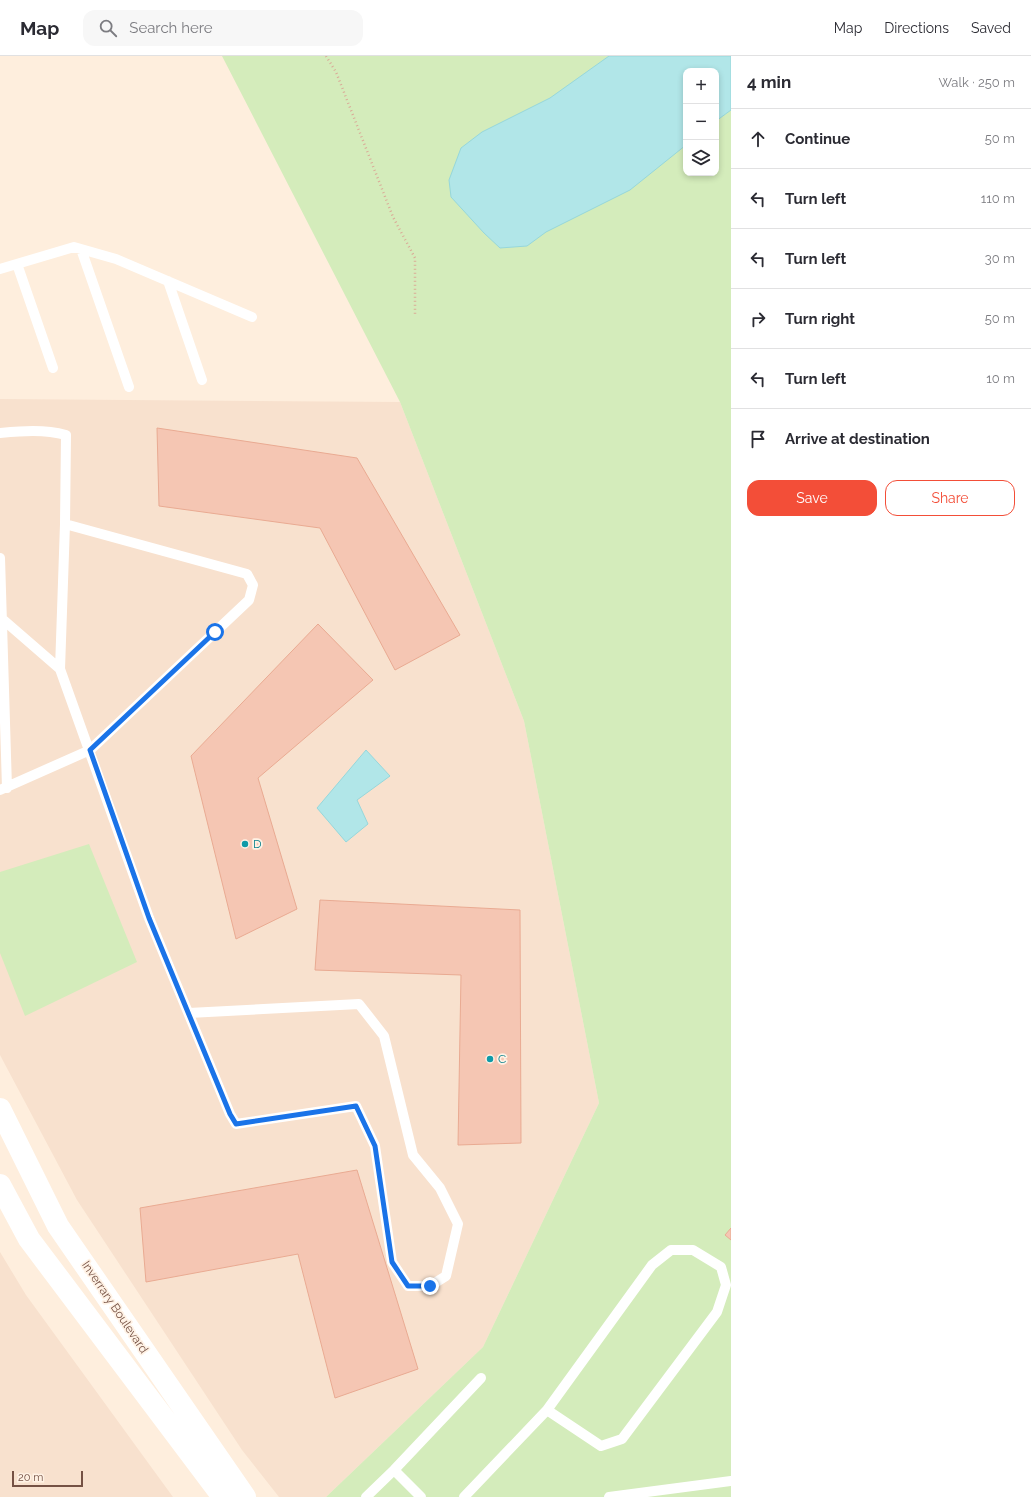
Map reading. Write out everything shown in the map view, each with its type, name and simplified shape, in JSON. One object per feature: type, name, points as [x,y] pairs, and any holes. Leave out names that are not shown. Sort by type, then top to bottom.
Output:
[{"type":"street","name":"Inverrary Boulevard","points":[[0,1109],[58,1226],[245,1497]]},
{"type":"street","points":[[0,1185],[29,1239],[223,1497]]},
{"type":"lane","points":[[0,269],[74,247],[116,259],[252,317]]},
{"type":"lane","points":[[81,249],[128,386]]},
{"type":"lane","points":[[17,264],[53,368]]},
{"type":"lane","points":[[168,281],[202,380]]},
{"type":"lane","points":[[0,433],[33,431],[55,432],[66,435],[65,524],[60,669],[149,918],[230,1114],[236,1124],[356,1106],[375,1146],[392,1262],[408,1286],[430,1286],[446,1276],[458,1224],[440,1188],[413,1155],[384,1036],[359,1004],[189,1013]]},
{"type":"lane","points":[[0,558],[4,789],[90,750],[249,600],[253,585],[247,574],[65,524]]},
{"type":"lane","points":[[1,618],[60,669]]},
{"type":"lane","points":[[464,1497],[547,1410],[652,1265],[671,1250],[693,1250],[721,1267],[726,1286],[717,1312],[622,1440],[601,1446],[547,1410]]},
{"type":"lane","points":[[366,1497],[394,1470],[482,1378]]},
{"type":"lane","points":[[394,1470],[421,1497]]},
{"type":"lane","points":[[609,1497],[731,1481]]},
{"type":"path","points":[[326,56],[336,72],[393,217],[415,258],[415,315]]},
{"type":"shaded area","points":[[0,399],[400,402],[524,721],[599,1103],[483,1347],[326,1497],[279,1497],[242,1450],[77,1200],[0,1055]]},
{"type":"shaded area","points":[[0,1252],[26,1295],[173,1497],[0,1497]]},
{"type":"green space","points":[[222,56],[731,56],[731,1497],[326,1497],[483,1347],[599,1103],[524,721],[400,402]]},
{"type":"green space","points":[[89,844],[137,962],[25,1016],[0,953],[0,872]]},
{"type":"water","points":[[609,56],[731,56],[731,110],[719,119],[719,68],[683,68],[683,147],[630,190],[546,232],[527,246],[500,248],[451,197],[449,180],[461,148],[482,132],[550,98]]},
{"type":"water","points":[[366,750],[390,776],[357,800],[368,824],[346,842],[317,808]]},
{"type":"building","points":[[157,428],[357,458],[460,635],[395,670],[320,528],[159,506]]},
{"type":"building","name":"D","points":[[318,624],[373,680],[258,778],[297,909],[236,939],[191,756]]},
{"type":"building","name":"C","points":[[320,900],[520,910],[521,1143],[458,1145],[461,975],[315,970]]},
{"type":"building","points":[[357,1170],[418,1369],[335,1398],[298,1254],[146,1282],[140,1208]]},
{"type":"building","points":[[731,1228],[731,1240],[725,1235]]},
{"type":"place","name":"D","points":[[245,844]]},
{"type":"place","name":"C","points":[[490,1059]]},
{"type":"route","points":[[215,632],[90,750],[149,918],[230,1114],[236,1124],[356,1106],[375,1146],[392,1262],[408,1286],[430,1286]]}]
